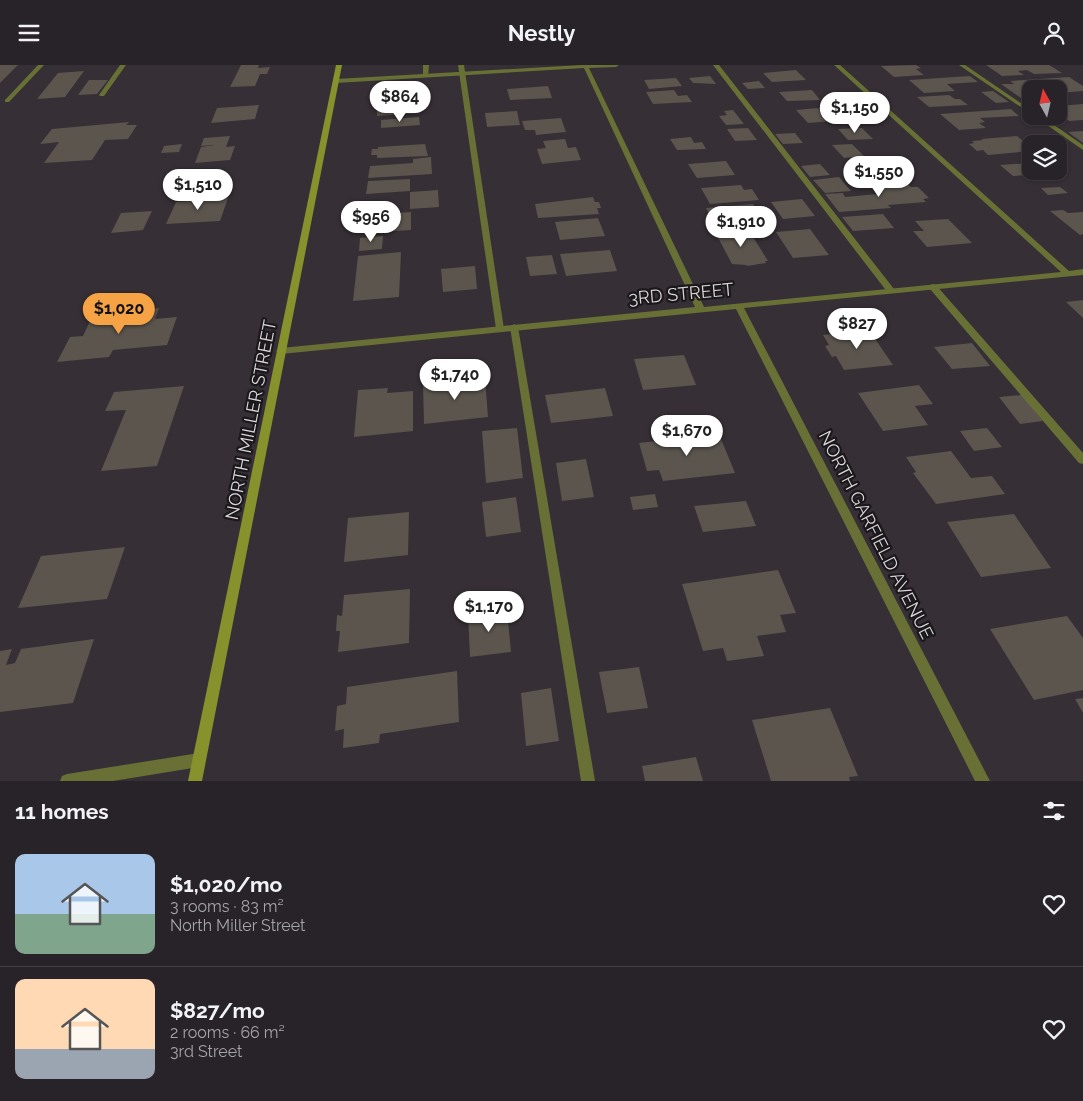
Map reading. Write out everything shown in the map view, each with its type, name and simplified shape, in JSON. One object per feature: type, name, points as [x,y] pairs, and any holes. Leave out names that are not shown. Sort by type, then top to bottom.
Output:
[{"type":"main road","name":"NORTH MILLER STREET","points":[[195,781],[339,65]]},
{"type":"street","points":[[7,101],[41,65]]},
{"type":"street","points":[[102,95],[123,65]]},
{"type":"street","points":[[426,65],[426,76]]},
{"type":"street","points":[[461,65],[500,329]]},
{"type":"street","points":[[336,81],[616,65]]},
{"type":"street","points":[[716,65],[891,291]]},
{"type":"street","points":[[837,65],[1067,273]]},
{"type":"street","points":[[962,65],[1022,106]]},
{"type":"street","points":[[585,66],[700,308]]},
{"type":"street","points":[[1050,125],[1083,148]]},
{"type":"street","name":"3RD STREET","points":[[281,351],[700,308],[1083,272]]},
{"type":"street","points":[[933,287],[1083,461]]},
{"type":"street","name":"NORTH GARFIELD AVENUE","points":[[738,305],[984,781]]},
{"type":"street","points":[[514,327],[588,781]]},
{"type":"street","points":[[66,781],[199,761]]},
{"type":"building","points":[[0,65],[18,65],[0,83]]},
{"type":"building","points":[[241,65],[259,65],[258,68],[270,67],[267,74],[260,74],[255,86],[230,87]]},
{"type":"building","points":[[916,65],[921,68],[916,69],[924,75],[894,77],[881,66]]},
{"type":"building","points":[[986,65],[1049,65],[1062,73],[1034,74],[1027,70],[1018,71],[1024,75],[1002,76]]},
{"type":"building","points":[[796,70],[806,80],[772,82],[763,73]]},
{"type":"building","points":[[84,71],[65,97],[37,99],[58,73]]},
{"type":"building","points":[[710,76],[716,84],[693,83],[689,78]]},
{"type":"building","points":[[970,76],[978,82],[947,84],[955,91],[924,93],[909,80]]},
{"type":"building","points":[[1069,77],[1083,86],[1083,91],[1068,92],[1068,80],[1025,80]]},
{"type":"building","points":[[676,78],[682,86],[649,89],[644,80]]},
{"type":"building","points":[[89,80],[108,80],[97,94],[78,95]]},
{"type":"building","points":[[1022,80],[1022,99],[1001,84],[1014,84],[1010,81]]},
{"type":"building","points":[[759,81],[765,88],[748,89],[742,83]]},
{"type":"building","points":[[548,86],[552,98],[510,100],[507,89]]},
{"type":"building","points":[[674,90],[678,96],[687,95],[692,102],[653,104],[646,92]]},
{"type":"building","points":[[812,90],[820,100],[787,101],[779,92]]},
{"type":"building","points":[[993,91],[1009,102],[996,103],[981,92]]},
{"type":"building","points":[[413,95],[413,100],[419,99],[420,113],[377,116],[377,97]]},
{"type":"building","points":[[949,95],[955,99],[960,99],[968,105],[929,107],[917,97]]},
{"type":"building","points":[[1083,104],[1083,120],[1068,120],[1068,105]]},
{"type":"building","points":[[259,105],[255,119],[211,123],[217,108]]},
{"type":"building","points":[[818,108],[823,113],[839,112],[847,120],[808,123],[796,110]]},
{"type":"building","points":[[1011,109],[1019,116],[980,118],[985,122],[979,123],[986,128],[959,130],[940,114]]},
{"type":"building","points":[[733,110],[744,124],[726,125],[719,116],[727,115],[724,111]]},
{"type":"building","points":[[517,111],[520,125],[487,127],[485,113]]},
{"type":"building","points":[[419,117],[420,125],[381,128],[381,120]]},
{"type":"building","points":[[561,118],[566,132],[536,135],[535,130],[525,130],[522,121]]},
{"type":"building","points":[[129,122],[126,125],[137,125],[128,139],[105,140],[92,160],[44,163],[59,142],[40,144],[52,129]]},
{"type":"building","points":[[748,128],[757,140],[735,141],[727,129]]},
{"type":"building","points":[[862,128],[873,139],[848,140],[838,129]]},
{"type":"building","points":[[1083,131],[1083,143],[1068,132]]},
{"type":"building","points":[[795,133],[803,143],[783,144],[775,134]]},
{"type":"building","points":[[230,136],[226,147],[235,146],[230,160],[195,163],[201,147],[215,145],[201,146],[204,138]]},
{"type":"building","points":[[1017,136],[1022,140],[1022,152],[988,155],[983,150],[977,151],[969,144],[974,143],[972,141],[983,140],[981,139]]},
{"type":"building","points":[[691,137],[694,143],[702,142],[706,149],[677,150],[670,139]]},
{"type":"building","points":[[565,139],[568,148],[576,147],[581,160],[542,164],[537,149],[546,148],[543,141]]},
{"type":"building","points":[[182,144],[179,152],[161,153],[164,146]]},
{"type":"building","points":[[425,144],[428,156],[377,158],[377,155],[371,155],[372,149],[378,149],[378,147]]},
{"type":"building","points":[[852,144],[864,156],[844,158],[832,145]]},
{"type":"building","points":[[431,157],[432,174],[368,178],[370,166],[413,163],[413,159]]},
{"type":"building","points":[[894,158],[906,170],[877,172],[867,159]]},
{"type":"building","points":[[726,161],[735,175],[697,178],[688,164]]},
{"type":"building","points":[[820,164],[830,175],[810,177],[801,166]]},
{"type":"building","points":[[1022,164],[1022,175],[1013,176],[1000,165]]},
{"type":"building","points":[[839,177],[851,191],[825,193],[813,180]]},
{"type":"building","points":[[410,179],[410,191],[366,194],[368,181]]},
{"type":"building","points":[[908,184],[911,187],[918,187],[929,198],[923,199],[926,202],[888,205],[891,208],[839,212],[825,194],[843,193],[845,197],[878,194],[872,187]]},
{"type":"building","points":[[741,185],[744,190],[752,189],[759,200],[710,204],[701,188]]},
{"type":"building","points":[[1060,187],[1068,193],[1048,195],[1041,188]]},
{"type":"building","points":[[438,190],[439,207],[410,209],[410,192]]},
{"type":"building","points":[[593,197],[595,202],[599,202],[601,208],[597,208],[599,214],[538,218],[535,204]]},
{"type":"building","points":[[228,198],[220,221],[166,224],[176,202]]},
{"type":"building","points":[[802,199],[815,216],[783,219],[771,202]]},
{"type":"building","points":[[753,204],[760,214],[746,215],[751,224],[716,227],[706,208]]},
{"type":"building","points":[[1063,210],[1068,213],[1083,212],[1083,234],[1080,235],[1050,211]]},
{"type":"building","points":[[152,211],[143,230],[111,233],[121,213]]},
{"type":"building","points":[[411,212],[411,230],[362,233],[364,215]]},
{"type":"building","points":[[883,214],[894,228],[853,231],[842,217]]},
{"type":"building","points":[[598,218],[605,236],[560,240],[555,222]]},
{"type":"building","points":[[948,219],[972,243],[927,247],[913,231],[924,231],[915,221]]},
{"type":"building","points":[[810,229],[829,255],[793,258],[776,232]]},
{"type":"building","points":[[740,230],[745,237],[753,237],[768,261],[765,261],[766,263],[747,266],[732,264],[715,232]]},
{"type":"building","points":[[383,236],[382,249],[359,251],[360,238]]},
{"type":"building","points":[[610,250],[617,271],[566,276],[560,254]]},
{"type":"building","points":[[401,252],[399,297],[353,301],[358,256]]},
{"type":"building","points":[[552,255],[557,274],[530,276],[526,257]]},
{"type":"building","points":[[475,266],[477,289],[443,292],[441,269]]},
{"type":"building","points":[[1083,300],[1083,318],[1066,302]]},
{"type":"building","points":[[159,308],[155,319],[177,317],[167,345],[113,350],[109,357],[57,362],[70,337],[83,336],[91,319],[112,318],[115,312]]},
{"type":"building","points":[[869,330],[893,365],[844,370],[836,356],[832,357],[825,346],[829,345],[823,335]]},
{"type":"building","points":[[972,343],[990,366],[952,369],[934,347]]},
{"type":"building","points":[[684,355],[696,385],[643,390],[634,359]]},
{"type":"building","points":[[485,378],[488,417],[424,424],[423,384]]},
{"type":"building","points":[[919,385],[933,404],[915,406],[928,425],[883,431],[858,393]]},
{"type":"building","points":[[184,386],[157,466],[101,471],[126,410],[105,411],[114,392]]},
{"type":"building","points":[[388,388],[387,393],[413,391],[413,431],[354,437],[358,390]]},
{"type":"building","points":[[605,388],[613,416],[551,423],[545,395]]},
{"type":"building","points":[[1022,395],[1043,421],[1020,424],[999,397]]},
{"type":"building","points":[[517,428],[523,478],[486,483],[482,431]]},
{"type":"building","points":[[987,428],[1002,447],[974,451],[960,431]]},
{"type":"building","points":[[719,434],[735,473],[663,481],[659,470],[647,471],[639,443]]},
{"type":"building","points":[[951,451],[971,478],[992,476],[1005,494],[936,504],[913,473],[916,472],[906,457]]},
{"type":"building","points":[[586,459],[594,497],[562,501],[556,463]]},
{"type":"building","points":[[655,494],[658,507],[633,510],[630,497]]},
{"type":"building","points":[[516,497],[521,532],[486,537],[482,502]]},
{"type":"building","points":[[746,501],[756,526],[703,532],[694,506]]},
{"type":"building","points":[[409,512],[408,555],[344,562],[348,518]]},
{"type":"building","points":[[1014,514],[1051,568],[981,577],[947,522]]},
{"type":"building","points":[[125,547],[107,599],[18,608],[41,556]]},
{"type":"building","points":[[778,570],[796,613],[780,615],[786,632],[757,636],[764,656],[727,661],[723,648],[703,651],[682,584]]},
{"type":"building","points":[[410,589],[409,643],[338,652],[340,631],[336,631],[337,615],[342,616],[344,595]]},
{"type":"building","points":[[507,609],[511,652],[470,657],[468,614]]},
{"type":"building","points":[[1067,616],[1083,638],[1083,690],[1034,700],[990,629]]},
{"type":"building","points":[[94,639],[73,703],[0,712],[0,651],[12,649],[6,665],[15,663],[21,649]]},
{"type":"building","points":[[639,667],[648,708],[607,713],[599,672]]},
{"type":"building","points":[[457,671],[459,722],[380,734],[379,743],[343,748],[344,729],[335,731],[337,706],[346,704],[347,687]]},
{"type":"building","points":[[551,688],[559,741],[526,746],[521,693]]},
{"type":"building","points":[[1083,698],[1083,713],[1075,699]]},
{"type":"building","points":[[830,708],[858,776],[849,777],[850,781],[771,781],[752,720]]},
{"type":"building","points":[[696,757],[703,781],[645,781],[642,766]]}]
